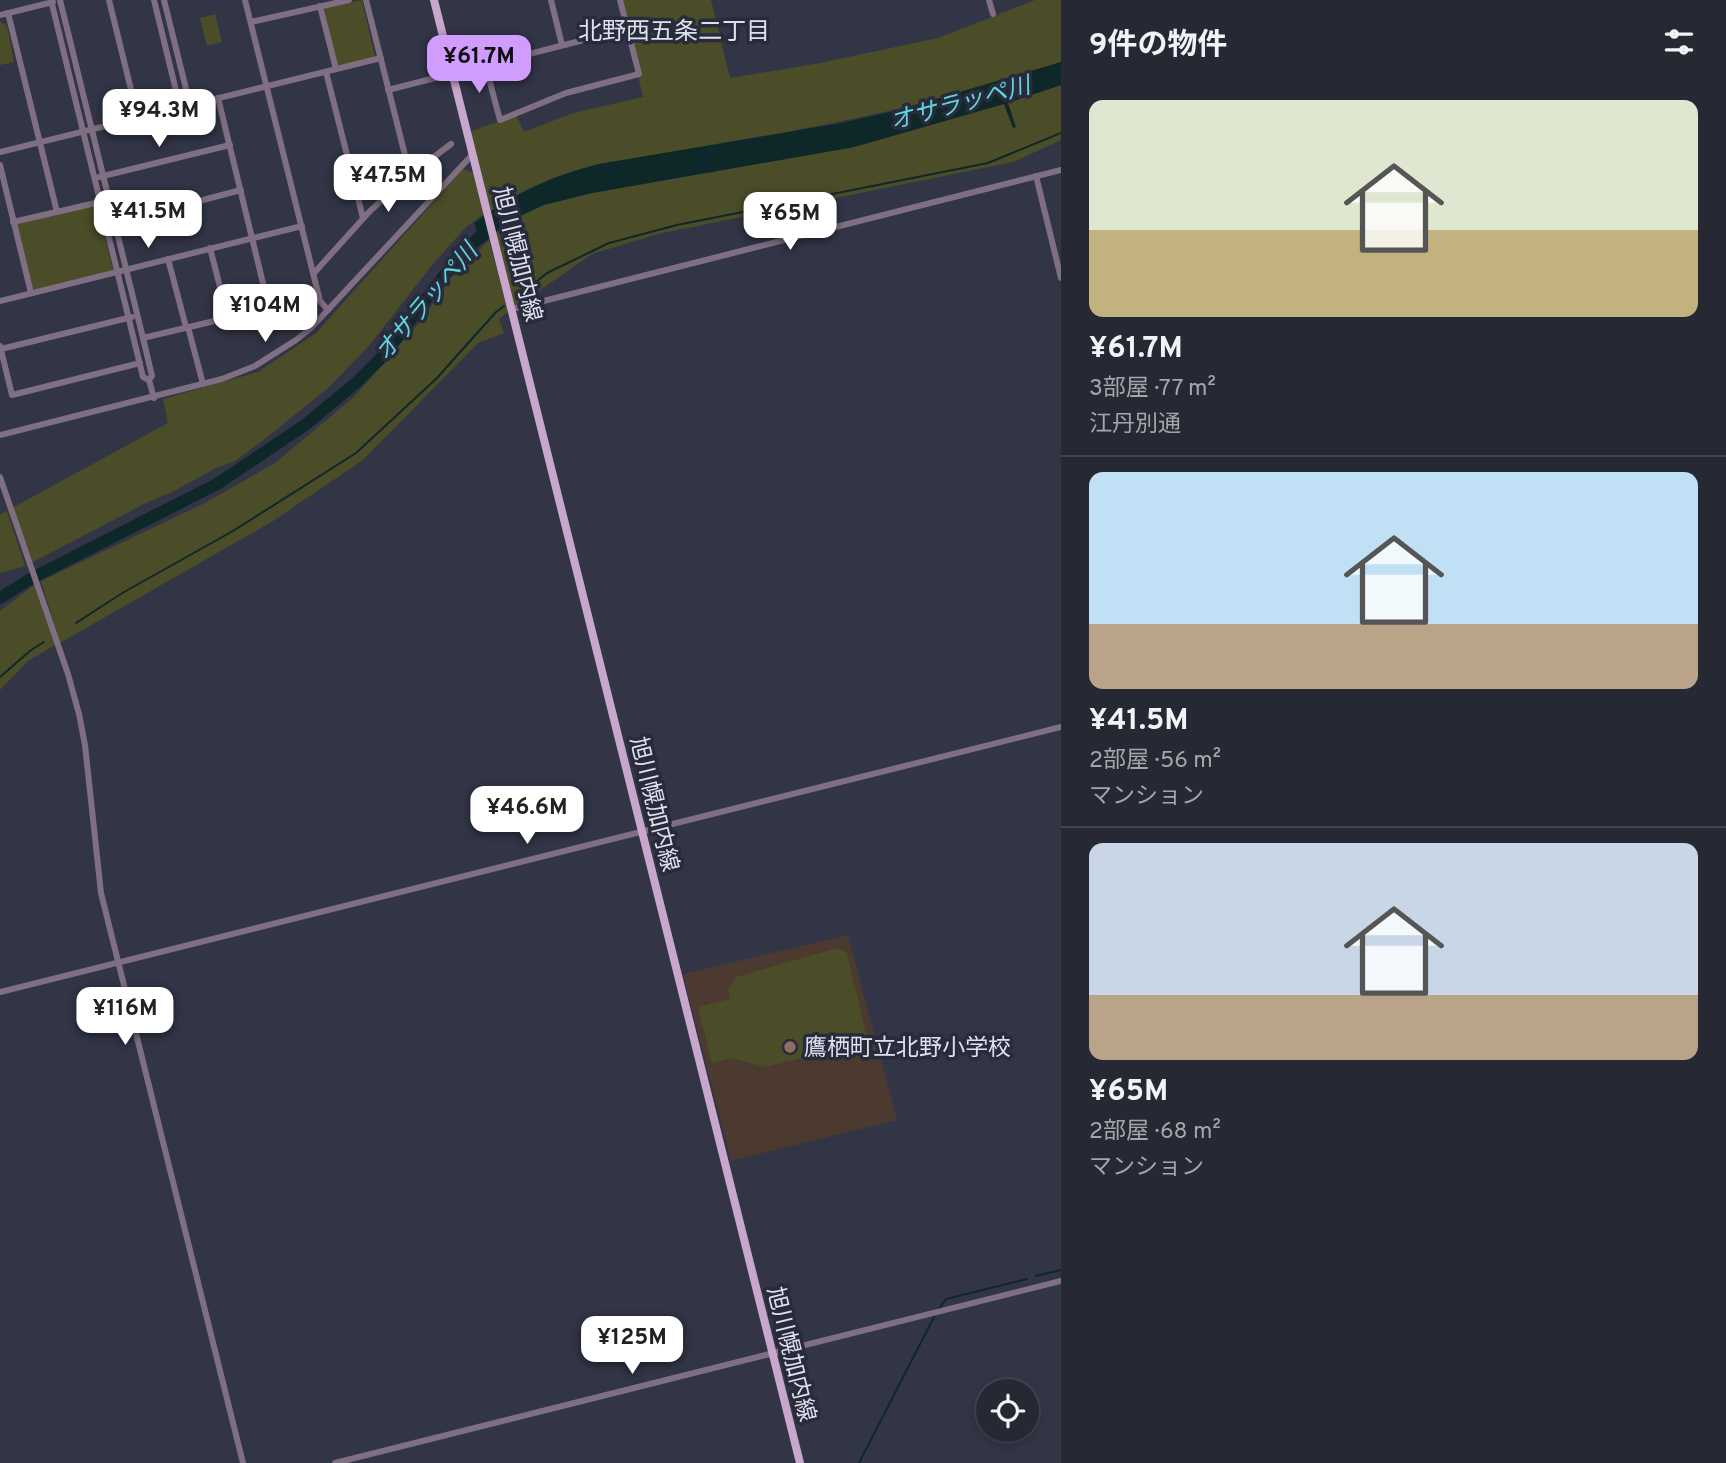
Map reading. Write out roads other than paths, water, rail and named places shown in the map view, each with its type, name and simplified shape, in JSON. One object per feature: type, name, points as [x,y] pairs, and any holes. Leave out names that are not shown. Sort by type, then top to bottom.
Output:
[{"type":"main road","name":"旭川幌加内線","points":[[434,0],[800,1463]]},
{"type":"street","points":[[0,15],[55,0]]},
{"type":"street","points":[[55,0],[92,129],[152,376],[149,380],[153,398]]},
{"type":"street","points":[[55,0],[105,225],[140,363],[144,377],[149,380]]},
{"type":"street","points":[[109,0],[138,118]]},
{"type":"street","points":[[154,0],[180,107]]},
{"type":"street","points":[[164,0],[190,105]]},
{"type":"street","points":[[245,0],[320,301],[328,310]]},
{"type":"street","points":[[251,22],[349,0]]},
{"type":"street","points":[[366,0],[411,174]]},
{"type":"street","points":[[551,0],[562,45]]},
{"type":"street","points":[[485,64],[500,120],[566,93],[639,74],[620,0]]},
{"type":"street","points":[[989,0],[993,13]]},
{"type":"street","points":[[320,6],[336,69]]},
{"type":"street","points":[[8,13],[57,212]]},
{"type":"street","points":[[388,90],[627,29]]},
{"type":"street","points":[[0,152],[381,58]]},
{"type":"street","points":[[326,72],[363,218]]},
{"type":"street","points":[[143,338],[270,308],[218,98]]},
{"type":"street","points":[[314,273],[363,218],[411,174],[451,144]]},
{"type":"street","points":[[94,178],[230,145]]},
{"type":"street","points":[[0,435],[203,384],[255,366],[279,352],[328,310],[472,155]]},
{"type":"street","points":[[0,165],[31,293]]},
{"type":"street","points":[[512,309],[1061,170]]},
{"type":"street","points":[[1036,176],[1061,278]]},
{"type":"street","points":[[105,225],[241,191]]},
{"type":"street","points":[[13,222],[100,202]]},
{"type":"street","points":[[0,301],[302,226]]},
{"type":"street","points":[[210,248],[228,318]]},
{"type":"street","points":[[167,259],[203,384]]},
{"type":"street","points":[[137,315],[0,348],[12,395],[140,363]]},
{"type":"street","points":[[0,477],[79,713],[101,893],[243,1463]]},
{"type":"street","points":[[0,992],[1061,727]]},
{"type":"street","points":[[335,1463],[1061,1281]]},
{"type":"water","points":[[1061,62],[1061,85],[1008,103],[1016,127],[1013,128],[1004,104],[854,147],[592,193],[544,205],[511,220],[481,245],[474,223],[534,187],[599,164],[841,123],[899,110]]},
{"type":"waterway","points":[[520,295],[547,273],[609,243],[677,225],[988,163],[1061,133]]},
{"type":"waterway","name":"オサラッペ川","points":[[0,598],[32,578],[217,484],[305,425],[357,382],[383,356],[455,261],[489,228]]},
{"type":"waterway","points":[[76,623],[124,592],[233,531],[356,453],[436,379],[504,306]]},
{"type":"waterway","points":[[0,677],[44,642]]},
{"type":"waterway","points":[[1036,1276],[1061,1270]]},
{"type":"waterway","points":[[938,1310],[946,1299],[1027,1279]]},
{"type":"waterway","points":[[859,1463],[935,1315]]},
{"type":"place","name":"鷹栖町立北野小学校","points":[[790,1047]]},
{"type":"district","name":"北野西五条二丁目","points":[[674,31]]}]
